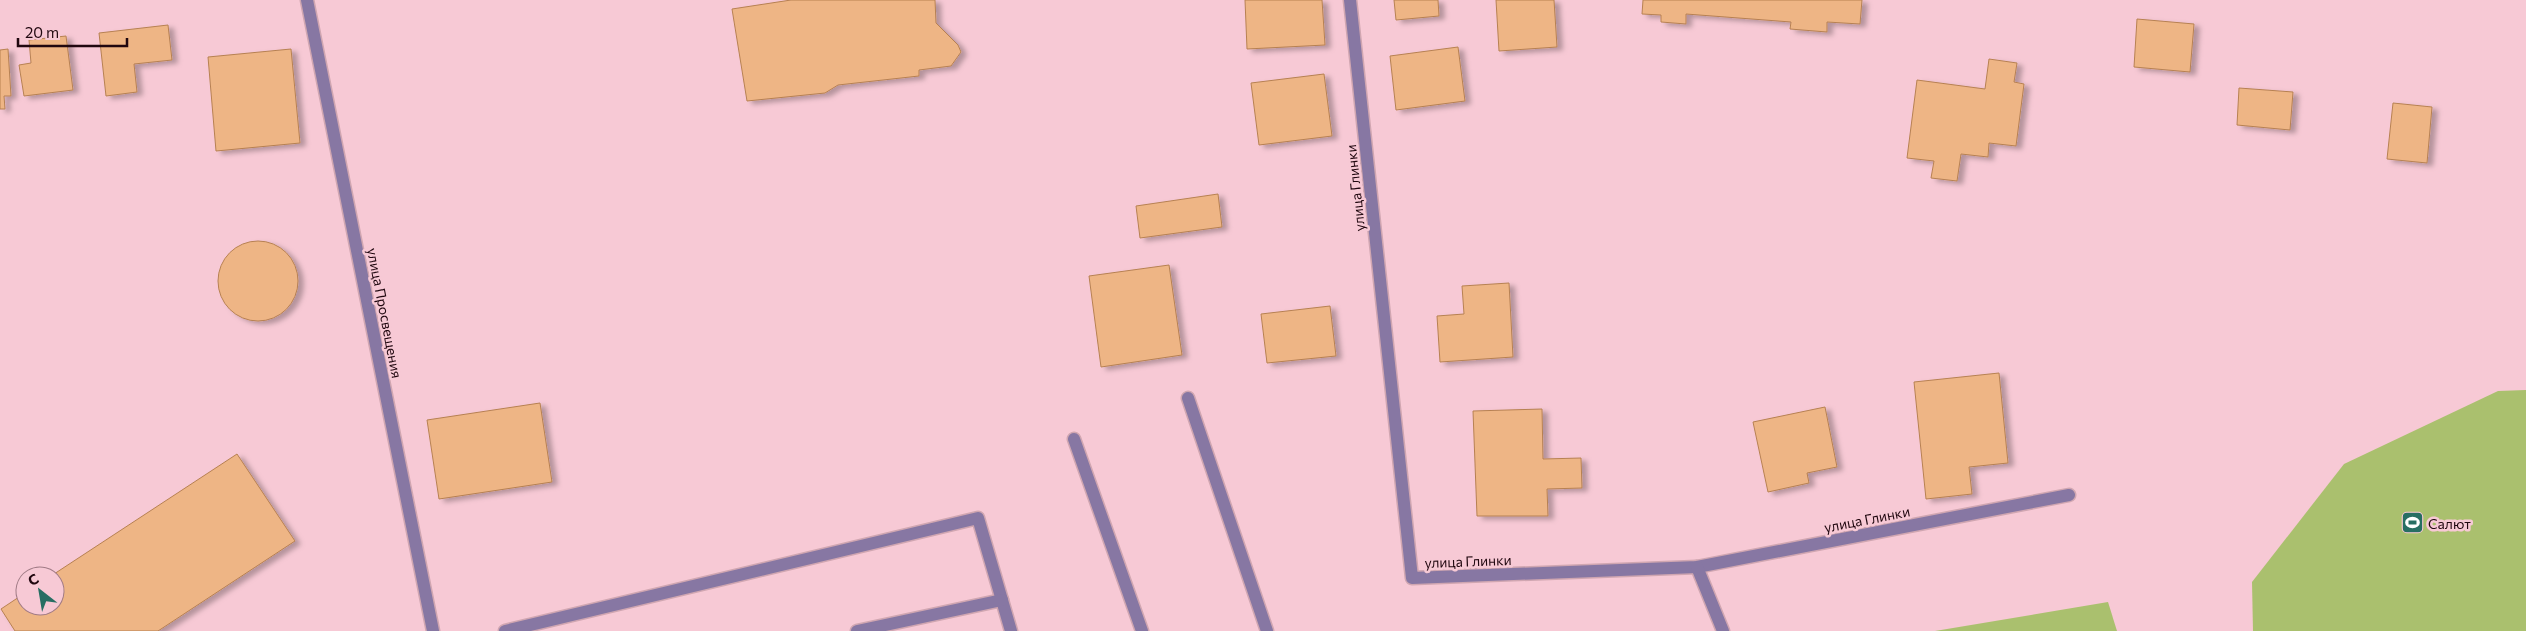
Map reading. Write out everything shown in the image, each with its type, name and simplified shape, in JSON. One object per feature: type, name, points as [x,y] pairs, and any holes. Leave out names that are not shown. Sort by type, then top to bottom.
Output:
[{"type":"street","name":"улица Просвещения","points":[[307,0],[434,631]]},
{"type":"street","name":"улица Глинки","points":[[1350,0],[1412,578],[1697,567],[2069,495]]},
{"type":"street","points":[[1188,398],[1267,631]]},
{"type":"street","points":[[1074,439],[1142,631]]},
{"type":"street","points":[[505,631],[978,518],[1011,631]]},
{"type":"street","points":[[1697,567],[1723,631]]},
{"type":"street","points":[[857,631],[1002,600]]},
{"type":"green space","name":"Салют","points":[[2526,390],[2526,631],[2253,631],[2252,582],[2344,464],[2498,391]]},
{"type":"green space","points":[[2108,602],[2117,631],[1935,631]]},
{"type":"building","points":[[791,0],[935,0],[936,23],[958,45],[961,52],[951,66],[919,70],[919,76],[838,85],[825,93],[747,101],[732,9]]},
{"type":"building","points":[[1245,0],[1322,0],[1325,45],[1247,49]]},
{"type":"building","points":[[1394,0],[1438,0],[1439,16],[1396,20]]},
{"type":"building","points":[[1496,0],[1554,0],[1557,47],[1499,51]]},
{"type":"building","points":[[1643,0],[1862,0],[1860,24],[1827,22],[1827,32],[1790,29],[1791,22],[1686,14],[1686,24],[1661,22],[1661,15],[1642,14]]},
{"type":"building","points":[[2137,19],[2194,24],[2190,72],[2134,67]]},
{"type":"building","points":[[168,25],[172,60],[134,64],[137,92],[106,96],[99,33]]},
{"type":"building","points":[[66,36],[73,90],[24,96],[19,65],[31,63],[29,40]]},
{"type":"building","points":[[1458,47],[1465,101],[1396,110],[1390,56]]},
{"type":"building","points":[[8,49],[11,96],[4,96],[5,109],[0,109],[0,50]]},
{"type":"building","points":[[291,49],[300,143],[216,151],[208,57]]},
{"type":"building","points":[[1989,59],[2017,63],[2014,82],[2024,84],[2016,146],[1989,143],[1988,157],[1961,154],[1957,181],[1931,178],[1934,161],[1907,158],[1917,80],[1985,89]]},
{"type":"building","points":[[1324,74],[1332,136],[1259,145],[1251,83]]},
{"type":"building","points":[[2239,88],[2293,92],[2290,130],[2237,125]]},
{"type":"building","points":[[2393,103],[2432,107],[2427,163],[2387,159]]},
{"type":"building","points":[[1218,194],[1222,227],[1140,238],[1136,206]]},
{"type":"building","points":[[250,241],[266,241],[287,252],[298,273],[298,289],[287,310],[266,321],[250,321],[236,315],[224,303],[218,289],[218,273],[224,259],[236,247]]},
{"type":"building","points":[[1169,265],[1182,355],[1101,367],[1089,276]]},
{"type":"building","points":[[1509,283],[1513,357],[1440,362],[1437,316],[1464,314],[1462,286]]},
{"type":"building","points":[[1330,306],[1336,356],[1267,363],[1261,314]]},
{"type":"building","points":[[1999,373],[2008,463],[1969,467],[1972,494],[1926,499],[1914,382]]},
{"type":"building","points":[[540,403],[552,482],[439,499],[427,420]]},
{"type":"building","points":[[1825,407],[1837,467],[1807,473],[1809,483],[1768,492],[1753,422]]},
{"type":"building","points":[[1542,409],[1543,459],[1581,458],[1582,488],[1547,489],[1548,516],[1477,516],[1473,411]]},
{"type":"building","points":[[237,454],[295,541],[158,631],[15,631],[1,609],[15,600],[15,616],[65,616],[65,567]]},
{"type":"place","name":"Салют","points":[[2412,523]]}]
